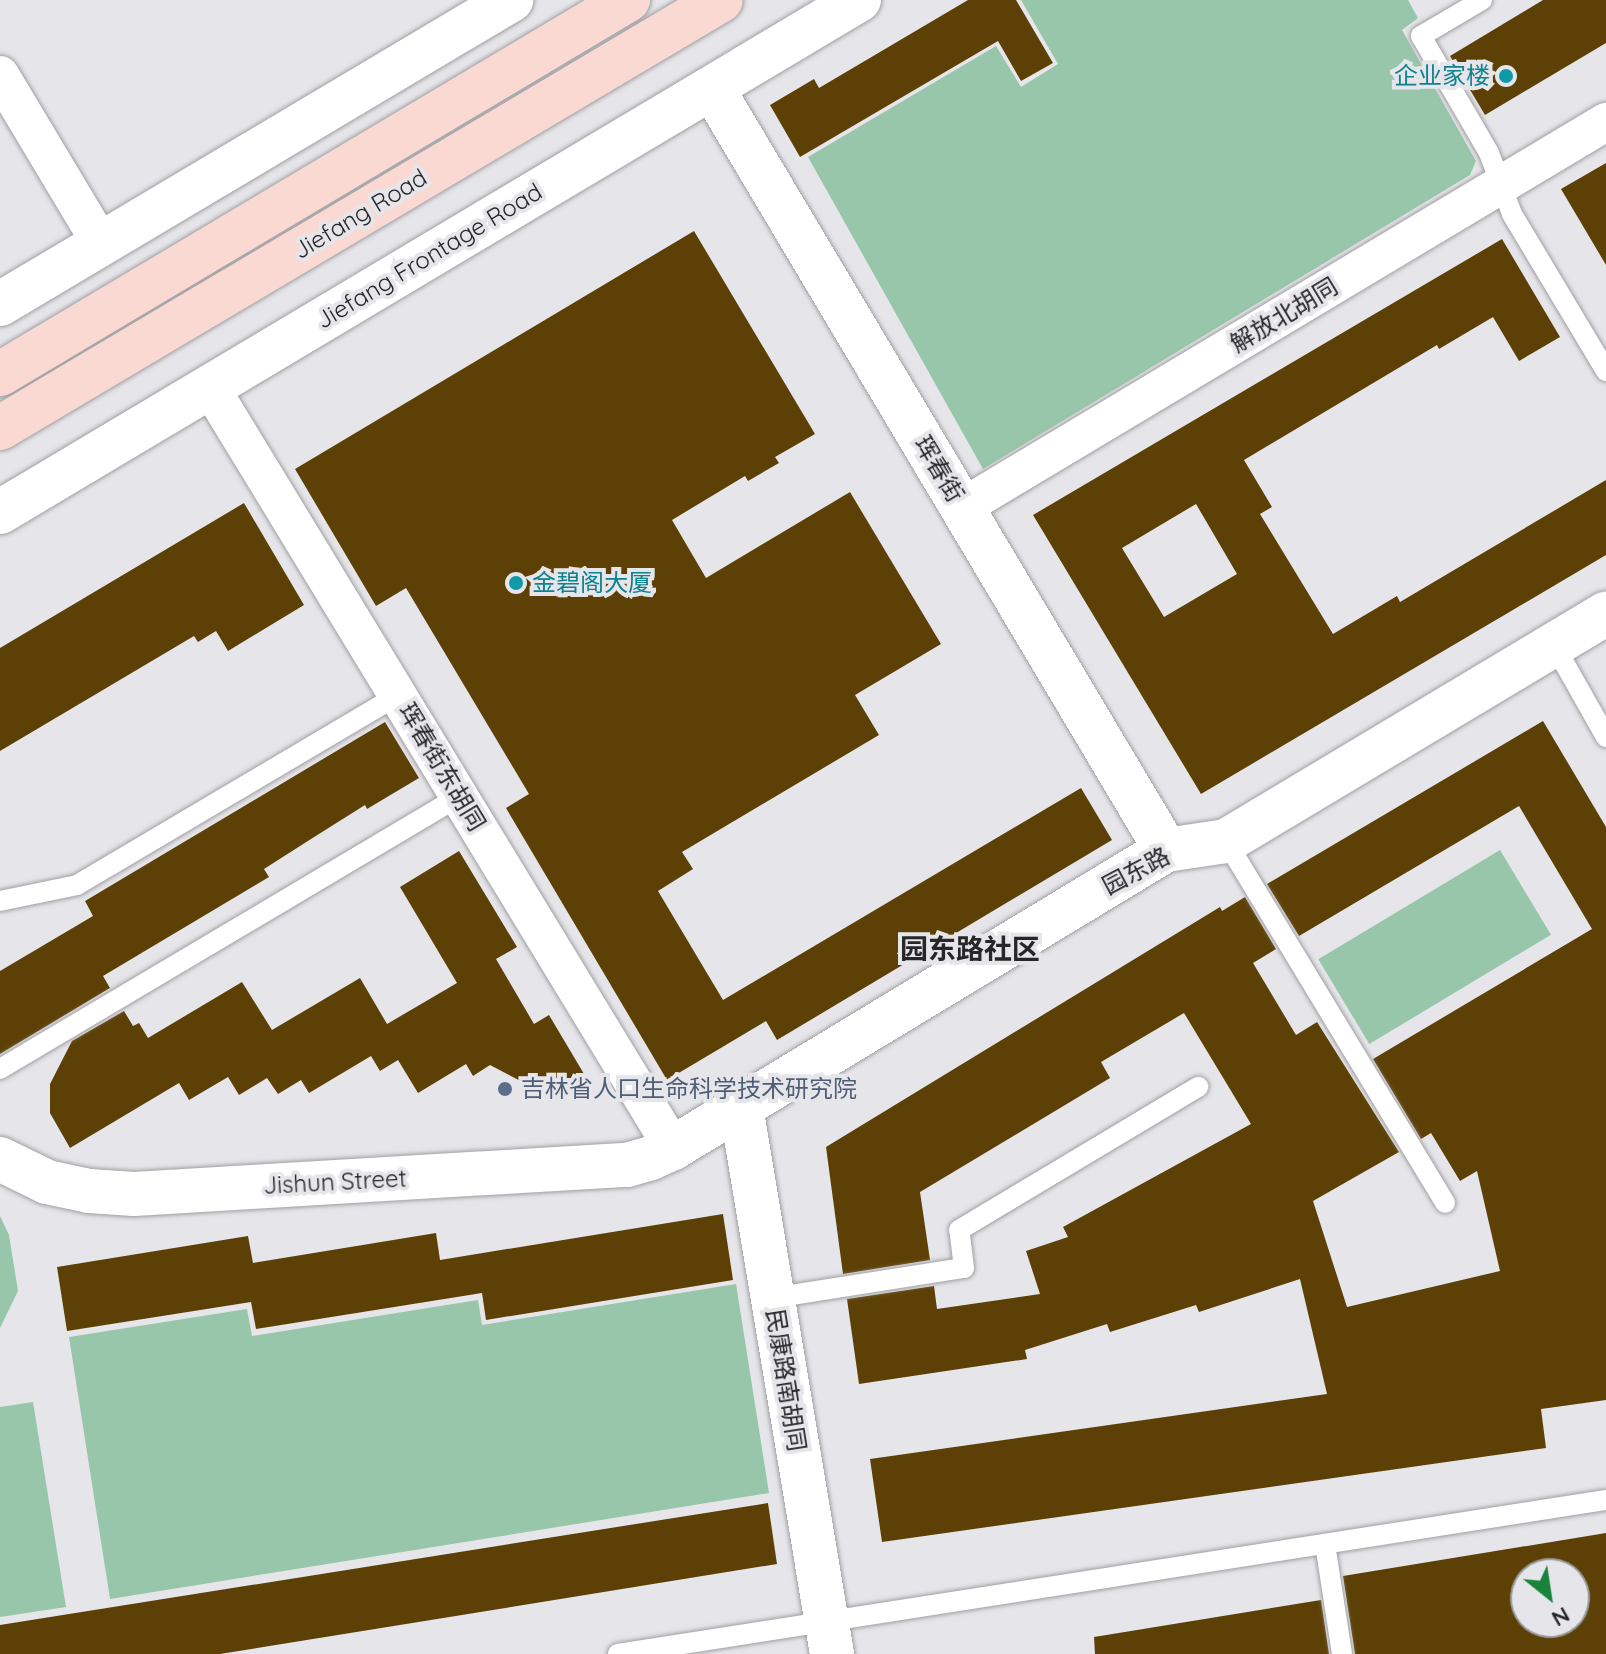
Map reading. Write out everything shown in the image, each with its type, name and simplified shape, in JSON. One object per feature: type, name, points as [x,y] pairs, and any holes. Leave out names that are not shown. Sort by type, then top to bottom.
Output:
[{"type":"main road","name":"Jiefang Road","points":[[0,374],[628,0]]},
{"type":"main road","name":"Jiefang Road","points":[[0,428],[721,0]]},
{"type":"street","points":[[0,304],[511,0]]},
{"type":"street","name":"Jiefang Frontage Road","points":[[0,512],[859,0]]},
{"type":"street","points":[[0,75],[101,244]]},
{"type":"street","name":"珲春街","points":[[712,88],[1166,850]]},
{"type":"street","name":"解放北胡同","points":[[961,508],[1606,122]]},
{"type":"street","name":"珲春街东胡同","points":[[210,387],[673,1148]]},
{"type":"street","name":"园东路","points":[[673,1148],[1166,850],[1226,841],[1606,614]]},
{"type":"street","name":"民康路南胡同","points":[[741,1107],[829,1637]]},
{"type":"street","name":"Jishun Street","points":[[0,1159],[47,1182],[89,1191],[134,1194],[627,1165],[673,1148]]},
{"type":"lane","points":[[1482,0],[1421,36],[1489,153],[1512,214],[1606,371]]},
{"type":"lane","points":[[1554,645],[1606,737]]},
{"type":"lane","points":[[0,901],[77,885],[398,695]]},
{"type":"lane","points":[[0,1069],[460,796]]},
{"type":"lane","points":[[1226,841],[1445,1203]]},
{"type":"lane","points":[[772,1298],[964,1268],[959,1230],[1198,1087]]},
{"type":"lane","points":[[618,1654],[829,1637],[1325,1544],[1606,1500]]},
{"type":"lane","points":[[1325,1544],[1342,1654]]},
{"type":"green space","points":[[1021,0],[1408,0],[1418,18],[1402,30],[1476,161],[1470,175],[983,469],[808,157],[996,46],[1021,87],[1058,64]]},
{"type":"green space","points":[[1500,850],[1551,935],[1369,1044],[1318,959]]},
{"type":"green space","points":[[0,1216],[9,1235],[18,1291],[0,1328]]},
{"type":"green space","points":[[736,1284],[769,1493],[110,1599],[69,1337],[247,1309],[252,1336],[478,1300],[482,1325]]},
{"type":"green space","points":[[33,1402],[66,1607],[0,1617],[0,1407]]},
{"type":"building","points":[[968,0],[1016,0],[1053,63],[1021,81],[998,41],[800,157],[770,105],[814,79],[819,88]]},
{"type":"building","name":"企业家楼","points":[[1543,0],[1606,0],[1606,43],[1485,115],[1450,56]]},
{"type":"building","points":[[1606,163],[1606,265],[1561,189]]},
{"type":"building","name":"金碧阁大厦","points":[[694,231],[815,434],[775,457],[779,463],[748,481],[745,476],[672,520],[706,578],[850,492],[941,644],[855,695],[879,735],[682,852],[693,869],[658,891],[723,1000],[1081,788],[1112,840],[777,1040],[766,1021],[667,1080],[506,808],[529,794],[406,588],[376,606],[295,469]]},
{"type":"building","points":[[1502,239],[1560,337],[1519,361],[1493,317],[1439,349],[1437,345],[1244,460],[1272,507],[1260,514],[1333,634],[1397,596],[1400,602],[1606,480],[1606,555],[1201,794],[1033,515]],"holes":[[[1196,504],[1237,574],[1164,617],[1122,548]]]},
{"type":"building","points":[[244,503],[304,605],[228,651],[216,631],[198,642],[194,636],[0,751],[0,648]]},
{"type":"building","points":[[1543,721],[1606,827],[1606,1400],[1541,1409],[1546,1448],[882,1542],[870,1459],[1327,1394],[1300,1279],[1199,1312],[1196,1305],[1110,1332],[1107,1324],[1025,1350],[1027,1359],[859,1384],[847,1299],[934,1286],[937,1309],[1040,1294],[1026,1251],[1068,1237],[1063,1227],[1251,1124],[1184,1013],[1101,1062],[1110,1078],[920,1192],[930,1260],[843,1274],[826,1147],[1220,907],[1222,911],[1245,897],[1276,949],[1253,963],[1296,1035],[1317,1022],[1399,1152],[1313,1201],[1347,1307],[1500,1271],[1477,1171],[1460,1181],[1431,1133],[1421,1139],[1373,1059],[1592,929],[1519,806],[1299,936],[1267,884]]},
{"type":"building","points":[[385,722],[419,778],[367,809],[365,805],[264,869],[269,877],[103,976],[110,988],[0,1054],[0,971],[93,916],[85,901]]},
{"type":"building","points":[[459,851],[517,947],[496,959],[534,1024],[549,1015],[587,1079],[571,1086],[534,1088],[490,1065],[473,1076],[466,1064],[418,1093],[398,1060],[380,1071],[371,1056],[309,1093],[301,1080],[278,1094],[267,1078],[239,1095],[228,1077],[189,1100],[179,1083],[70,1148],[50,1113],[50,1084],[72,1041],[124,1011],[133,1026],[139,1023],[148,1038],[242,982],[272,1030],[360,978],[387,1024],[457,983],[400,887]]},
{"type":"building","points":[[723,1214],[733,1280],[486,1320],[482,1293],[256,1329],[251,1302],[67,1331],[57,1267],[248,1236],[253,1263],[436,1233],[440,1260]]},
{"type":"building","points":[[768,1503],[777,1564],[220,1654],[0,1654],[0,1625]]},
{"type":"building","points":[[1606,1533],[1606,1654],[1355,1654],[1343,1576]]},
{"type":"building","points":[[1321,1600],[1329,1654],[1095,1654],[1094,1637]]},
{"type":"place","name":"企业家楼","points":[[1506,76]]},
{"type":"place","name":"金碧阁大厦","points":[[516,583]]},
{"type":"place","name":"吉林省人口生命科学技术研究院","points":[[505,1089]]},
{"type":"district","name":"园东路社区","points":[[970,949]]}]
